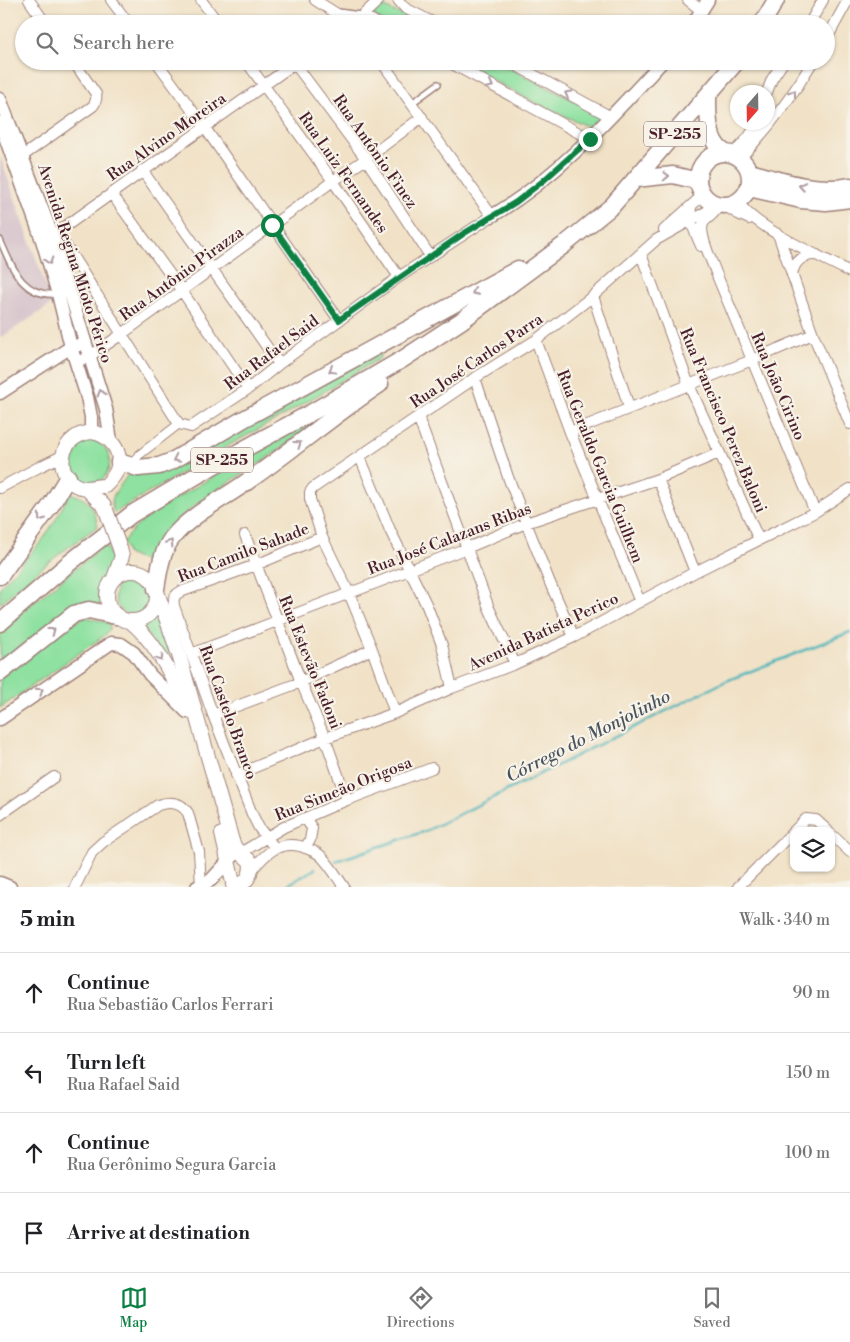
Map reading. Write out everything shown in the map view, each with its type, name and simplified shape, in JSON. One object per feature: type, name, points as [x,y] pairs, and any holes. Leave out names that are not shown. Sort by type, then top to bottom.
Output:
[{"type":"main road","points":[[767,15],[776,0]]},
{"type":"main road","name":"SP-255","points":[[0,623],[62,569],[132,514],[211,467],[403,360],[461,321],[564,245],[612,206],[730,70]]},
{"type":"main road","points":[[635,179],[673,175],[700,188],[712,203],[725,205],[745,196],[750,180],[746,164],[720,150],[715,142],[708,124],[708,97]]},
{"type":"main road","points":[[700,188],[698,173],[708,158],[715,154],[732,155]]},
{"type":"main road","points":[[750,180],[821,188],[850,186]]},
{"type":"main road","points":[[750,180],[801,200],[826,202],[850,199]]},
{"type":"main road","name":"SP-255","points":[[124,464],[138,468],[147,468],[172,461],[242,420],[447,307],[564,245]]},
{"type":"main road","name":"SP-255","points":[[156,589],[159,569],[166,550],[171,540],[184,526],[364,395],[420,357],[461,321]]},
{"type":"main road","points":[[105,508],[86,488],[73,482],[63,467],[62,456],[66,446],[70,440],[84,433],[102,434],[116,447],[124,464],[105,486],[105,508],[121,553],[136,571]]},
{"type":"main road","points":[[2,572],[68,477]]},
{"type":"main road","points":[[86,488],[105,486]]},
{"type":"main road","points":[[114,578],[125,572],[136,571],[145,574],[156,589],[179,655],[232,841],[235,848],[242,852],[250,861],[252,870],[249,877],[239,886],[228,860],[188,713],[177,686],[145,634],[110,609],[107,593],[114,578],[121,553]]},
{"type":"main road","points":[[0,673],[74,614],[89,610],[141,620],[154,610],[157,602],[156,589]]},
{"type":"street","points":[[29,0],[40,15]]},
{"type":"street","points":[[111,0],[122,15]]},
{"type":"street","points":[[201,0],[212,15]]},
{"type":"street","points":[[315,0],[340,15]]},
{"type":"street","points":[[363,15],[379,0]]},
{"type":"street","points":[[398,0],[405,8],[419,15]]},
{"type":"street","points":[[688,0],[705,5]]},
{"type":"street","points":[[814,15],[823,0]]},
{"type":"street","points":[[835,24],[848,0]]},
{"type":"street","points":[[19,159],[93,106],[97,99],[96,94],[79,70]]},
{"type":"street","points":[[163,70],[339,320]]},
{"type":"street","name":"Rua Luiz Fernandes","points":[[253,70],[399,277]]},
{"type":"street","name":"Rua Alvino Moreira","points":[[50,236],[285,70]]},
{"type":"street","name":"Rua Antônio Finez","points":[[302,70],[366,159],[430,256]]},
{"type":"street","points":[[388,70],[492,216],[516,202],[543,181],[590,139],[655,70]]},
{"type":"street","points":[[464,70],[590,139]]},
{"type":"street","points":[[525,70],[611,117]]},
{"type":"street","points":[[770,85],[778,70]]},
{"type":"street","points":[[732,155],[764,133],[798,87],[808,70]]},
{"type":"street","name":"Avenida Regina Mioto Périco","points":[[0,99],[19,159],[50,236],[64,298],[70,347],[77,362],[87,397],[91,417],[91,432]]},
{"type":"street","name":"Rua Antônio Pirazza","points":[[77,362],[90,356],[122,334],[422,117]]},
{"type":"street","name":"Avenida Regina Mioto Périco","points":[[0,123],[19,159]]},
{"type":"street","points":[[732,155],[747,140],[753,130]]},
{"type":"street","points":[[142,170],[279,364]]},
{"type":"street","name":"Rua José Carlos Parra","points":[[322,537],[310,499],[310,492],[313,488],[475,378],[536,340],[593,296],[691,207],[700,188]]},
{"type":"street","points":[[111,193],[182,291],[248,390]]},
{"type":"street","points":[[716,272],[702,230],[703,222],[725,205],[738,214],[762,224],[850,272]]},
{"type":"street","name":"Rua José Carlos Parra","points":[[656,240],[690,220],[725,205]]},
{"type":"street","points":[[691,207],[690,220],[701,247],[716,272]]},
{"type":"street","name":"Rua Rafael Said","points":[[179,424],[191,427],[248,390],[279,364],[399,277],[492,216]]},
{"type":"street","points":[[778,234],[813,334],[850,424]]},
{"type":"street","points":[[50,236],[122,334],[179,424],[139,455],[124,464]]},
{"type":"street","name":"Rua Francisco Perez Baloni","points":[[641,254],[689,385],[759,540]]},
{"type":"street","points":[[792,275],[798,261],[810,255],[818,255]]},
{"type":"street","name":"Rua João Cirino","points":[[716,272],[815,512]]},
{"type":"street","points":[[593,296],[629,408]]},
{"type":"street","name":"Avenida Regina Mioto Périco","points":[[64,298],[86,343],[106,409],[111,441]]},
{"type":"street","points":[[570,432],[813,334]]},
{"type":"street","name":"Rua Geraldo Garcia Guilhem","points":[[536,340],[570,432],[640,602]]},
{"type":"street","points":[[0,393],[70,347],[86,343]]},
{"type":"street","points":[[475,378],[508,477],[574,637]]},
{"type":"street","points":[[418,417],[489,608],[516,664]]},
{"type":"street","name":"Rua José Calazans Ribas","points":[[191,654],[526,523],[658,479],[719,453]]},
{"type":"street","points":[[0,488],[39,466],[62,456]]},
{"type":"street","points":[[360,457],[390,530],[427,606],[442,645],[452,688]]},
{"type":"street","points":[[658,479],[695,572]]},
{"type":"street","name":"Avenida Batista Perico","points":[[236,775],[325,738],[395,713],[452,688],[516,664],[574,637],[695,572],[815,512],[850,489]]},
{"type":"street","name":"Rua Estevão Fadoni","points":[[245,535],[301,682],[325,738],[347,800]]},
{"type":"street","points":[[322,537],[349,593],[395,713]]},
{"type":"street","name":"Rua Camilo Sahade","points":[[174,596],[180,592],[256,565],[322,537]]},
{"type":"street","name":"Rua Castelo Branco","points":[[174,596],[174,606],[236,775],[252,814],[275,848]]},
{"type":"street","points":[[0,719],[111,644],[121,644],[134,653],[150,675],[188,713]]},
{"type":"street","points":[[213,715],[301,682],[372,649]]},
{"type":"street","name":"Rua Simeão Origosa","points":[[242,852],[266,837],[305,818],[432,768]]},
{"type":"street","points":[[0,815],[54,777]]},
{"type":"street","points":[[74,887],[92,852],[103,842],[158,805],[172,802],[185,808],[188,813],[199,852],[199,886]]},
{"type":"street","points":[[305,818],[312,828],[320,856],[342,886]]},
{"type":"street","points":[[798,827],[806,819],[816,820],[824,827]]},
{"type":"street","points":[[306,848],[310,840],[312,828]]},
{"type":"street","points":[[738,887],[790,835]]},
{"type":"street","points":[[835,838],[850,852]]},
{"type":"street","points":[[252,870],[258,862],[275,848],[286,844],[306,848],[320,856]]},
{"type":"street","points":[[199,886],[218,873],[228,860],[242,852]]},
{"type":"street","points":[[0,883],[10,887]]},
{"type":"lane","points":[[336,12],[363,15]]},
{"type":"lane","points":[[412,103],[438,84]]},
{"type":"lane","points":[[0,240],[14,272],[27,286],[41,293],[64,298]]},
{"type":"shaded area","points":[[0,156],[52,304],[0,338]]},
{"type":"green space","points":[[385,7],[401,15],[375,15],[373,11],[377,8]]},
{"type":"green space","points":[[474,70],[513,70],[589,108],[599,115],[599,122],[589,127],[534,102]]},
{"type":"green space","points":[[380,352],[380,358],[114,513],[112,507],[113,497],[128,474],[138,475],[202,452]]},
{"type":"green space","points":[[331,409],[280,449],[209,495],[184,514],[167,533],[153,561],[141,560],[127,554],[123,542],[138,525],[158,510]]},
{"type":"green space","points":[[86,439],[94,440],[100,444],[108,454],[110,460],[109,467],[107,474],[102,480],[86,482],[79,479],[71,468],[72,455],[75,448]]},
{"type":"green space","points":[[70,493],[87,501],[94,513],[98,526],[48,563],[0,604],[0,587],[42,541]]},
{"type":"green space","points":[[106,544],[113,564],[103,589],[103,605],[82,603],[66,610],[0,663],[0,631]]},
{"type":"green space","points":[[134,577],[141,578],[147,583],[152,589],[152,603],[147,609],[141,614],[134,615],[127,614],[121,609],[116,603],[115,596],[116,589],[121,583],[127,578]]},
{"type":"green space","points":[[159,612],[173,671],[142,627],[150,623]]},
{"type":"green space","points":[[86,617],[109,623],[110,629],[104,636],[0,708],[0,678],[67,626]]},
{"type":"waterway","name":"Córrego do Monjolinho","points":[[336,861],[426,831],[726,681],[850,632]]},
{"type":"waterway","name":"Córrego do Monjolinho","points":[[284,887],[315,869]]},
{"type":"route","points":[[272,225],[339,320],[463,234],[516,202],[543,181],[590,139]]}]
